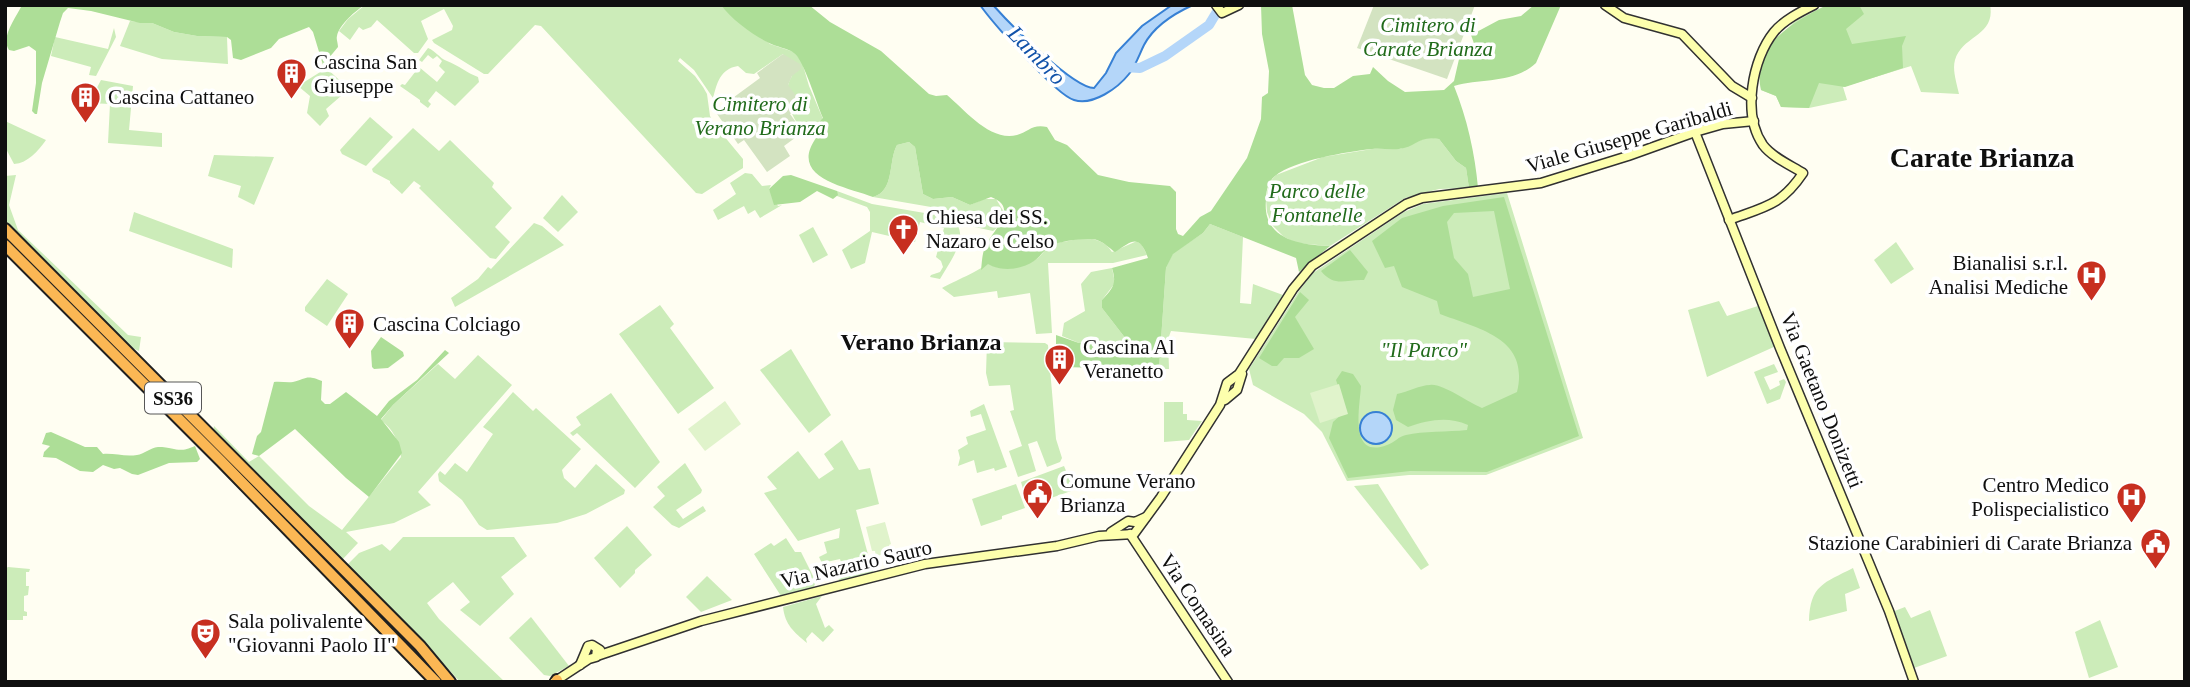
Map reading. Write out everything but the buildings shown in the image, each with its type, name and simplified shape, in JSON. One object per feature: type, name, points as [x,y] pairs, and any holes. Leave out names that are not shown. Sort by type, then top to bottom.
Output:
[{"type":"highway","name":"SS36","points":[[5,229],[330,564]]},
{"type":"highway","name":"SS36","points":[[5,245],[344,578],[420,646],[450,682]]},
{"type":"highway","name":"SS36","points":[[344,578],[436,682]]},
{"type":"main road","points":[[1218,9],[1224,13],[1239,5]]},
{"type":"main road","points":[[1605,5],[1624,18],[1682,34],[1732,86],[1752,98]]},
{"type":"main road","points":[[1729,220],[1782,198],[1803,173],[1761,142],[1754,121],[1752,98],[1757,62],[1766,44],[1784,22],[1814,5]]},
{"type":"main road","name":"Viale Giuseppe Garibaldi","points":[[1132,529],[1148,516],[1233,387],[1293,289],[1322,258],[1406,204],[1422,198],[1541,183],[1695,132],[1723,124],[1754,121]]},
{"type":"main road","name":"Via Gaetano Donizetti","points":[[1695,132],[1889,611],[1914,682]]},
{"type":"main road","name":"Via Nazario Sauro","points":[[556,681],[592,655],[610,652],[701,621],[925,564],[1057,546],[1132,529]]},
{"type":"main road","name":"Via Comasina","points":[[1132,529],[1139,546],[1228,682]]},
{"type":"green space","points":[[22,5],[365,5],[341,27],[337,37],[338,47],[323,65],[309,27],[279,39],[271,48],[241,60],[233,58],[231,40],[227,37],[174,32],[152,23],[140,23],[68,8],[60,22],[35,114],[32,111],[36,83],[36,51],[29,46],[9,50],[6,39]]},
{"type":"green space","points":[[365,5],[721,5],[770,44],[794,52],[802,62],[823,119],[803,132],[799,126],[787,98],[792,76],[783,54],[754,74],[746,73],[738,66],[727,70],[718,82],[713,98],[694,70],[680,58],[678,61],[695,76],[707,94],[714,124],[743,159],[743,168],[702,194],[696,193],[541,26],[535,25],[488,74],[484,74],[432,40],[452,30],[453,26],[444,9],[421,21],[428,39],[418,53],[414,53],[377,20],[371,27],[363,30],[359,27],[350,40],[339,31],[348,19]]},
{"type":"green space","points":[[721,5],[809,5],[830,22],[881,51],[929,94],[947,95],[970,116],[997,134],[1017,135],[1034,127],[1047,127],[1055,140],[1067,145],[1098,175],[1129,182],[1170,186],[1176,192],[1176,229],[1178,234],[1183,236],[1200,217],[1211,211],[1247,158],[1261,119],[1262,97],[1268,93],[1269,71],[1262,34],[1261,5],[1292,5],[1305,75],[1312,85],[1334,88],[1353,76],[1370,74],[1373,67],[1405,92],[1444,90],[1454,81],[1462,46],[1477,52],[1471,35],[1499,20],[1521,16],[1534,5],[1561,5],[1536,63],[1527,70],[1507,77],[1454,86],[1470,136],[1478,188],[1469,188],[1466,168],[1456,161],[1439,139],[1432,138],[1399,149],[1372,149],[1321,158],[1284,170],[1273,178],[1267,190],[1266,213],[1270,224],[1277,232],[1296,242],[1330,246],[1299,272],[1296,258],[1210,224],[1203,233],[1173,254],[1166,268],[1159,369],[1056,365],[1056,335],[1079,343],[1105,342],[1115,348],[1125,344],[1126,339],[1102,308],[1102,300],[1113,286],[1112,268],[1148,258],[1138,242],[1131,242],[1115,252],[1097,240],[1074,240],[1050,246],[1036,259],[1023,266],[1005,269],[988,264],[981,270],[985,247],[1004,214],[1004,207],[1000,202],[991,197],[970,205],[952,197],[933,199],[923,194],[915,147],[909,142],[897,145],[888,182],[880,194],[873,197],[824,179],[809,163],[809,152],[816,138],[815,126],[823,118],[798,57],[750,31]]},
{"type":"green space","name":"Cimitero di Carate Brianza","points":[[1374,5],[1475,5],[1447,79],[1357,48]]},
{"type":"green space","points":[[1827,5],[1990,5],[1991,15],[1988,23],[1964,45],[1955,60],[1954,73],[1959,94],[1921,92],[1911,66],[1843,87],[1847,100],[1809,108],[1781,107],[1776,96],[1761,90],[1770,46],[1795,21]]},
{"type":"green space","points":[[1827,5],[1859,5],[1864,14],[1846,29],[1852,44],[1906,36],[1902,46],[1903,68],[1845,87],[1819,83],[1809,108],[1781,107],[1776,96],[1761,90],[1762,60],[1778,37],[1801,19]]},
{"type":"green space","points":[[130,21],[152,23],[174,32],[197,36],[227,37],[228,64],[162,59],[120,46]]},
{"type":"green space","points":[[114,28],[116,37],[96,76],[89,75],[91,67],[51,56],[55,37],[108,49]]},
{"type":"green space","points":[[428,48],[444,60],[478,77],[479,82],[455,106],[436,91],[428,101],[431,104],[428,108],[400,86],[405,85],[419,67],[437,82],[445,72],[439,66],[442,61],[437,56],[433,59],[428,55],[422,62],[419,60]]},
{"type":"green space","name":"Cimitero di Verano Brianza","points":[[783,54],[800,64],[801,69],[792,76],[788,85],[802,104],[790,114],[803,132],[784,146],[790,156],[767,172],[744,140],[738,144],[715,111],[760,78],[757,73]]},
{"type":"green space","points":[[323,65],[349,89],[326,109],[329,116],[320,126],[307,113],[310,96],[298,86],[325,69]]},
{"type":"green space","points":[[101,80],[133,86],[129,130],[162,133],[162,147],[108,143],[110,104],[89,103]]},
{"type":"green space","points":[[370,117],[393,137],[366,166],[342,154],[340,150]]},
{"type":"green space","points":[[5,121],[46,140],[28,159],[14,164],[5,147]]},
{"type":"green space","points":[[413,128],[439,151],[450,140],[494,183],[492,187],[512,208],[495,227],[510,242],[496,259],[490,258],[414,181],[402,194],[390,181],[373,172],[372,169]]},
{"type":"green space","name":"Parco delle Fontanelle","points":[[1428,137],[1439,139],[1456,161],[1466,168],[1469,188],[1439,189],[1405,198],[1330,246],[1295,243],[1272,225],[1266,199],[1269,183],[1276,175],[1323,157],[1372,149],[1400,149]]},
{"type":"green space","points":[[909,142],[915,147],[923,194],[933,199],[952,197],[970,205],[984,199],[996,199],[1004,212],[1003,223],[993,231],[970,226],[969,216],[960,212],[873,197],[885,189],[897,145]]},
{"type":"green space","points":[[214,155],[274,157],[254,205],[238,197],[241,186],[208,176]]},
{"type":"green space","points":[[745,173],[752,174],[762,186],[771,185],[769,189],[778,206],[782,205],[760,218],[755,210],[748,214],[744,206],[718,220],[713,210],[736,194],[730,183]]},
{"type":"green space","points":[[16,175],[9,205],[18,230],[128,335],[141,337],[139,351],[128,346],[5,227],[5,176]]},
{"type":"green space","points":[[791,175],[837,191],[838,195],[833,199],[817,191],[800,202],[774,205],[769,189],[783,176]]},
{"type":"green space","points":[[837,191],[872,204],[948,217],[956,223],[960,230],[958,246],[940,279],[930,277],[940,272],[943,267],[936,257],[944,228],[920,222],[915,242],[872,232],[865,263],[851,269],[842,250],[870,231],[870,212],[867,207],[837,196]]},
{"type":"green space","name":"\"Il Parco\"","points":[[1507,193],[1583,438],[1486,475],[1409,475],[1347,481],[1322,432],[1304,414],[1253,385],[1249,369],[1313,273],[1404,212],[1423,204]]},
{"type":"green space","points":[[562,195],[578,212],[558,232],[543,218]]},
{"type":"green space","points":[[1504,197],[1579,436],[1487,472],[1410,471],[1348,478],[1329,438],[1333,422],[1342,414],[1336,380],[1342,371],[1353,374],[1361,386],[1361,438],[1366,445],[1375,448],[1413,434],[1467,430],[1468,425],[1445,420],[1408,427],[1396,420],[1393,410],[1397,394],[1435,385],[1482,408],[1517,392],[1519,374],[1516,359],[1509,348],[1485,331],[1440,314],[1437,301],[1402,287],[1394,266],[1385,268],[1372,241],[1402,218],[1443,206]],"holes":[[[1494,211],[1510,289],[1473,297],[1468,274],[1454,258],[1447,222],[1454,213]]]},
{"type":"green space","points":[[134,212],[233,249],[232,268],[129,231]]},
{"type":"green space","points":[[534,223],[542,226],[564,245],[455,307],[451,298],[478,279],[488,267],[491,269]]},
{"type":"green space","points":[[1210,224],[1243,237],[1240,303],[1251,304],[1253,284],[1283,295],[1256,339],[1171,331],[1168,339],[1169,369],[1159,369],[1166,268],[1173,253],[1203,233]]},
{"type":"green space","points":[[813,227],[828,255],[813,263],[799,235]]},
{"type":"green space","points":[[1079,238],[1098,241],[1112,252],[1137,241],[1147,255],[1113,263],[1048,263],[1052,333],[1036,334],[1030,293],[998,298],[997,291],[954,297],[942,288],[988,263],[1005,269],[1018,267],[1035,260],[1052,245]]},
{"type":"green space","points":[[1896,242],[1914,269],[1891,284],[1874,260]]},
{"type":"green space","points":[[1350,250],[1368,272],[1364,280],[1336,281],[1321,271]]},
{"type":"green space","points":[[1112,268],[1115,283],[1102,300],[1102,308],[1126,339],[1125,344],[1115,348],[1105,342],[1079,343],[1062,336],[1064,323],[1085,311],[1081,284],[1091,272]]},
{"type":"green space","points":[[327,279],[348,294],[327,326],[305,311],[305,307]]},
{"type":"green space","points":[[1300,292],[1309,300],[1295,317],[1314,349],[1299,358],[1284,358],[1277,366],[1272,366],[1259,358]]},
{"type":"green space","points":[[1719,301],[1727,316],[1761,305],[1776,346],[1707,377],[1688,310]]},
{"type":"green space","points":[[660,305],[674,324],[670,328],[714,388],[678,414],[619,334]]},
{"type":"green space","points":[[381,337],[403,352],[404,356],[388,368],[374,369],[371,351]]},
{"type":"green space","points":[[987,342],[1048,345],[1056,439],[1062,458],[1060,462],[1047,467],[1037,441],[1028,444],[1036,471],[1018,477],[1009,451],[1022,446],[1010,411],[1014,410],[1010,385],[989,386],[986,373]]},
{"type":"green space","points":[[791,349],[831,415],[809,433],[760,370]]},
{"type":"green space","points":[[445,350],[449,353],[381,419],[399,442],[402,453],[369,497],[295,429],[259,456],[252,454],[257,436],[261,432],[274,382],[293,382],[309,377],[317,379],[322,381],[321,400],[325,404],[330,404],[346,392],[377,416],[389,401],[417,380]]},
{"type":"green space","points":[[478,355],[512,385],[418,492],[431,505],[394,523],[346,532],[358,543],[342,560],[213,432],[214,426],[249,462],[259,456],[309,506],[342,530],[401,457],[395,436],[381,420],[393,405],[438,364],[455,379]]},
{"type":"green space","points":[[1774,364],[1778,372],[1764,377],[1770,390],[1780,385],[1779,381],[1784,379],[1786,382],[1780,399],[1767,404],[1754,372]]},
{"type":"green space","points":[[1339,384],[1348,414],[1320,423],[1310,393]]},
{"type":"green space","points":[[513,392],[533,411],[536,408],[581,449],[562,470],[564,478],[575,488],[596,464],[625,490],[624,494],[586,514],[557,523],[487,530],[479,525],[462,500],[439,481],[438,474],[440,471],[445,475],[455,463],[467,472],[493,434],[483,427]]},
{"type":"green space","points":[[611,393],[660,462],[635,488],[577,433],[573,436],[570,433],[581,425],[576,417]]},
{"type":"green space","points":[[725,401],[741,424],[705,451],[688,429]]},
{"type":"green space","points":[[1164,402],[1183,402],[1183,414],[1187,414],[1187,420],[1202,421],[1189,440],[1164,442]]},
{"type":"green space","points":[[984,404],[1007,467],[977,473],[974,460],[958,466],[958,450],[968,444],[966,437],[986,430],[981,414],[971,417],[970,411]]},
{"type":"green space","points":[[51,432],[85,447],[97,447],[103,454],[133,455],[158,447],[180,450],[195,446],[200,459],[197,462],[169,463],[138,475],[103,465],[93,472],[80,471],[56,458],[43,457],[50,446],[42,444],[46,433]]},
{"type":"green space","points":[[842,440],[859,470],[870,468],[879,504],[856,510],[873,573],[839,581],[837,570],[842,565],[840,559],[822,563],[819,557],[827,553],[824,542],[839,538],[840,528],[798,541],[764,493],[777,489],[767,477],[798,451],[819,479],[834,469],[824,454]]},
{"type":"green space","points":[[685,463],[702,490],[676,510],[683,519],[703,506],[706,511],[679,528],[653,507],[665,496],[657,487]]},
{"type":"green space","points":[[1064,466],[1074,490],[1028,506],[1021,482]]},
{"type":"green space","points":[[1016,484],[1025,508],[981,526],[972,499]]},
{"type":"green space","points":[[1378,484],[1429,565],[1421,570],[1354,486]]},
{"type":"green space","points":[[885,522],[890,550],[876,557],[866,527]]},
{"type":"green space","points":[[627,526],[652,555],[620,588],[594,558]]},
{"type":"green space","points":[[403,537],[514,537],[527,556],[501,577],[514,594],[480,626],[460,610],[470,602],[453,582],[427,603],[439,619],[505,682],[460,682],[347,565],[359,553],[382,544],[390,551]]},
{"type":"green space","points":[[786,538],[795,552],[801,552],[816,582],[813,588],[781,596],[754,554],[771,543],[774,546]]},
{"type":"green space","points":[[1853,568],[1860,588],[1845,594],[1847,611],[1809,621],[1812,600],[1820,587]]},
{"type":"green space","points":[[5,569],[30,569],[26,572],[26,586],[29,586],[28,595],[24,596],[24,611],[27,616],[23,616],[23,620],[5,620]]},
{"type":"green space","points":[[707,576],[732,600],[701,612],[686,597]]},
{"type":"green space","points":[[822,596],[816,604],[825,628],[829,625],[834,630],[823,642],[812,632],[806,639],[807,643],[788,623],[783,607]]},
{"type":"green space","points":[[1905,607],[1911,618],[1930,610],[1947,656],[1914,668],[1892,612]]},
{"type":"green space","points":[[531,617],[569,666],[550,676],[544,675],[509,638]]},
{"type":"green space","points":[[2100,620],[2118,667],[2089,678],[2075,632]]},
{"type":"water","points":[[980,5],[993,5],[1057,66],[1072,78],[1094,88],[1106,73],[1116,53],[1142,26],[1172,5],[1193,5],[1171,17],[1153,32],[1131,71],[1118,85],[1104,95],[1081,101],[1065,95],[1054,86]]},
{"type":"water","points":[[1376,412],[1387,417],[1392,428],[1387,439],[1376,444],[1365,439],[1360,428],[1365,417]]},
{"type":"waterway","name":"Lambro","points":[[1124,67],[1140,68],[1165,56],[1209,25],[1221,5]]},
{"type":"place","name":"Cascina San Giuseppe","points":[[291,101]]},
{"type":"place","name":"Cascina Cattaneo","points":[[85,124]]},
{"type":"place","name":"Chiesa dei SS. Nazaro e Celso","points":[[903,256]]},
{"type":"place","name":"Bianalisi s.r.l. Analisi Mediche","points":[[2091,302]]},
{"type":"place","name":"Cascina Colciago","points":[[350,351]]},
{"type":"place","name":"Cascina Al Veranetto","points":[[1060,386]]},
{"type":"place","name":"Comune Verano Brianza","points":[[1037,520]]},
{"type":"place","name":"Centro Medico Polispecialistico","points":[[2132,524]]},
{"type":"place","name":"Stazione Carabinieri di Carate Brianza","points":[[2155,570]]},
{"type":"place","name":"Sala polivalente \"Giovanni Paolo II\"","points":[[205,660]]},
{"type":"district","name":"Carate Brianza","points":[[1982,157]]},
{"type":"district","name":"Verano Brianza","points":[[921,342]]}]
